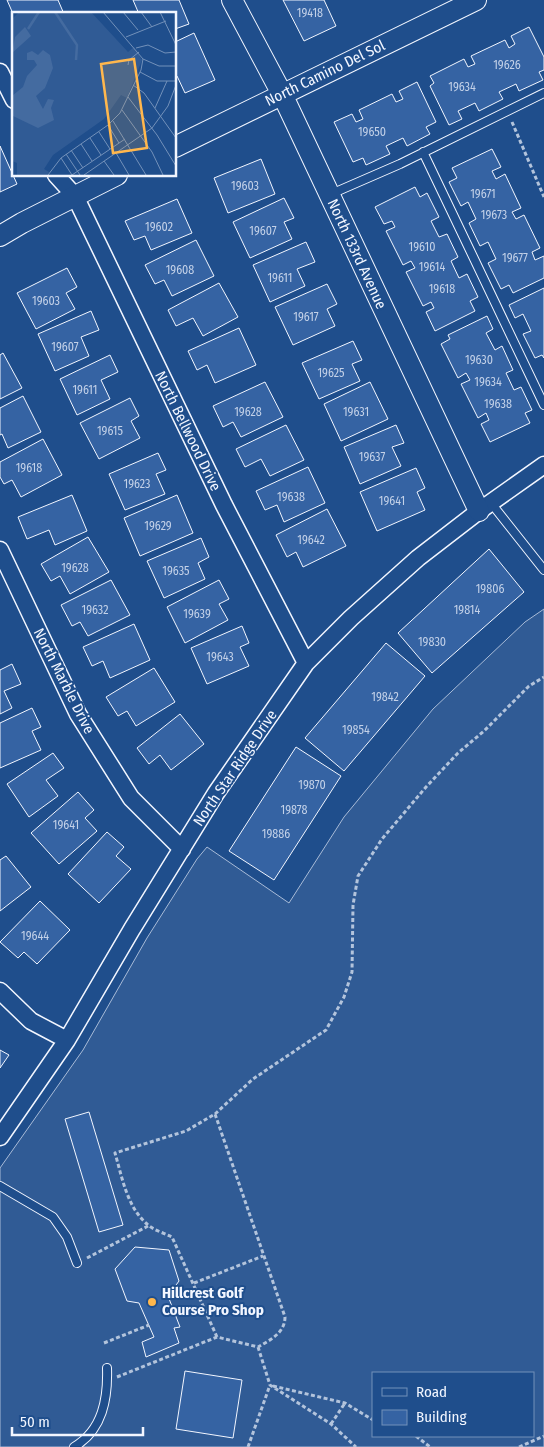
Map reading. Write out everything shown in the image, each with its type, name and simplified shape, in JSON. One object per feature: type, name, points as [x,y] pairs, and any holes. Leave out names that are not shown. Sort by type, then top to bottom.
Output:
[{"type":"street","name":"North 133rd Avenue","points":[[232,0],[282,94],[329,195],[485,507]]},
{"type":"street","name":"North Camino Del Sol","points":[[176,147],[476,0]]},
{"type":"street","points":[[0,72],[12,96]]},
{"type":"street","name":"North Bellwood Drive","points":[[57,176],[75,196],[224,505],[306,663]]},
{"type":"street","points":[[0,236],[115,176]]},
{"type":"street","name":"North Star Ridge Drive","points":[[0,1137],[67,1040],[216,792],[306,663],[351,618],[418,558],[544,465]]},
{"type":"street","name":"North Marble Drive","points":[[0,550],[78,714],[131,798],[182,849]]},
{"type":"street","points":[[0,991],[32,1021],[67,1040]]},
{"type":"lane","points":[[329,195],[400,164],[544,93]]},
{"type":"lane","points":[[423,152],[544,405]]},
{"type":"lane","points":[[485,507],[544,570]]},
{"type":"lane","points":[[0,1186],[53,1217],[67,1237],[77,1263]]},
{"type":"lane","points":[[74,1447],[86,1438],[101,1417],[106,1400],[107,1368]]},
{"type":"path","points":[[507,111],[544,197]]},
{"type":"path","points":[[217,1337],[172,1237],[148,1226],[129,1199],[115,1153],[186,1131],[215,1114],[252,1079],[326,1030],[344,997],[352,972],[353,905],[358,876],[382,839],[458,753],[484,731],[529,686],[544,677]]},
{"type":"path","points":[[108,1381],[217,1337],[258,1347],[280,1332],[285,1323],[215,1114]]},
{"type":"path","points":[[77,1263],[148,1226]]},
{"type":"path","points":[[194,1284],[263,1256]]},
{"type":"path","points":[[104,1343],[148,1325]]},
{"type":"path","points":[[258,1347],[270,1385],[331,1424],[356,1447]]},
{"type":"path","points":[[270,1385],[346,1403],[372,1419]]},
{"type":"path","points":[[248,1447],[270,1385]]},
{"type":"path","points":[[331,1424],[346,1403]]},
{"type":"path","points":[[519,1447],[544,1436]]},
{"type":"path","points":[[417,1437],[430,1447]]},
{"type":"shaded area","points":[[544,609],[544,1447],[0,1447],[0,1168],[83,1050],[147,938],[197,859],[207,847],[289,903],[344,817],[433,709],[525,622]]},
{"type":"building","points":[[7,0],[58,0],[63,12],[12,12]]},
{"type":"building","points":[[133,0],[179,0],[189,24],[176,29],[176,12],[138,12]]},
{"type":"building","points":[[283,0],[324,0],[336,26],[304,41]]},
{"type":"building","points":[[529,27],[544,57],[544,70],[539,72],[543,80],[519,91],[516,84],[499,92],[503,99],[479,111],[475,103],[458,111],[462,119],[449,125],[430,86],[434,83],[430,76],[464,59],[468,67],[475,64],[471,56],[505,40],[509,48],[515,44],[511,36]]},
{"type":"building","points":[[194,33],[215,80],[185,93],[176,76],[176,42]]},
{"type":"building","points":[[417,82],[436,122],[426,127],[430,134],[407,146],[403,138],[386,146],[390,154],[366,165],[363,158],[353,162],[334,122],[352,114],[356,122],[363,119],[359,110],[392,94],[396,102],[403,99],[399,91]]},
{"type":"building","points":[[0,146],[17,184],[0,192]]},
{"type":"building","points":[[492,149],[501,167],[492,171],[496,179],[505,174],[521,208],[512,212],[516,219],[524,215],[540,248],[532,252],[535,260],[544,256],[544,278],[513,293],[509,285],[501,289],[488,263],[496,259],[488,242],[480,246],[469,223],[476,219],[468,202],[461,206],[449,182],[457,178],[452,168]]},
{"type":"building","points":[[261,159],[275,194],[228,213],[214,178]]},
{"type":"building","points":[[415,187],[420,197],[427,193],[439,217],[431,221],[439,237],[447,234],[458,257],[451,261],[459,278],[467,274],[478,297],[470,301],[475,311],[435,331],[426,312],[434,308],[431,302],[423,306],[406,272],[415,268],[411,261],[403,265],[386,231],[395,227],[392,221],[384,224],[375,207]]},
{"type":"building","points":[[284,198],[294,218],[284,222],[292,239],[250,258],[233,222]]},
{"type":"building","points":[[177,199],[192,233],[151,250],[145,236],[134,240],[125,221]]},
{"type":"building","points":[[196,240],[214,276],[172,296],[164,280],[155,284],[145,265]]},
{"type":"building","points":[[306,242],[315,262],[297,269],[305,286],[270,302],[253,265]]},
{"type":"building","points":[[67,268],[77,287],[66,293],[75,309],[36,329],[17,293]]},
{"type":"building","points":[[219,283],[238,317],[203,336],[193,318],[176,326],[168,310]]},
{"type":"building","points":[[327,284],[337,304],[327,309],[335,326],[293,345],[275,307]]},
{"type":"building","points":[[544,288],[544,358],[542,355],[535,358],[523,334],[531,331],[523,314],[515,318],[509,305]]},
{"type":"building","points":[[91,311],[99,330],[81,337],[89,356],[55,371],[38,334]]},
{"type":"building","points":[[487,316],[493,329],[486,333],[495,350],[502,346],[513,370],[506,373],[514,390],[521,387],[532,410],[525,413],[530,423],[490,442],[481,424],[489,420],[486,413],[478,418],[461,384],[470,380],[466,373],[458,378],[441,344],[450,339],[448,335]]},
{"type":"building","points":[[239,328],[256,365],[215,383],[207,365],[197,370],[188,351]]},
{"type":"building","points":[[353,341],[362,360],[352,364],[360,381],[319,399],[302,363]]},
{"type":"building","points":[[3,353],[22,388],[0,399],[0,355]]},
{"type":"building","points":[[110,355],[118,372],[101,380],[110,399],[77,415],[60,379]]},
{"type":"building","points":[[265,382],[283,417],[241,437],[233,422],[223,427],[213,406]]},
{"type":"building","points":[[370,382],[388,419],[341,441],[324,404]]},
{"type":"building","points":[[23,396],[41,432],[8,448],[2,434],[0,435],[0,408]]},
{"type":"building","points":[[130,398],[139,416],[131,421],[140,438],[99,459],[80,423]]},
{"type":"building","points":[[286,425],[304,460],[270,476],[261,459],[245,467],[236,449]]},
{"type":"building","points":[[396,425],[404,443],[392,447],[401,466],[360,484],[344,447]]},
{"type":"building","points":[[43,439],[62,475],[21,497],[12,480],[4,484],[0,477],[0,462]]},
{"type":"building","points":[[158,453],[166,470],[156,474],[165,494],[125,510],[109,474]]},
{"type":"building","points":[[308,467],[325,503],[284,522],[277,505],[265,510],[256,491]]},
{"type":"building","points":[[416,468],[425,488],[417,492],[425,510],[377,531],[360,492]]},
{"type":"building","points":[[72,495],[87,531],[55,545],[49,530],[27,539],[18,517]]},
{"type":"building","points":[[177,495],[193,533],[140,556],[124,518]]},
{"type":"building","points":[[327,509],[346,546],[303,567],[296,552],[287,557],[276,535]]},
{"type":"building","points":[[88,537],[109,572],[70,594],[60,576],[51,581],[41,564]]},
{"type":"building","points":[[201,538],[209,557],[198,563],[205,579],[164,598],[147,561]]},
{"type":"building","points":[[489,549],[524,592],[432,673],[398,633]]},
{"type":"building","points":[[111,580],[130,615],[88,636],[80,622],[72,626],[61,605]]},
{"type":"building","points":[[219,580],[229,599],[219,604],[228,620],[185,643],[167,607]]},
{"type":"building","points":[[134,624],[150,660],[110,678],[103,661],[92,666],[83,647]]},
{"type":"building","points":[[242,626],[249,643],[240,647],[249,666],[207,684],[191,648]]},
{"type":"building","points":[[386,643],[425,676],[344,771],[305,738]]},
{"type":"building","points":[[12,664],[21,684],[4,691],[12,708],[0,714],[0,670]]},
{"type":"building","points":[[154,668],[175,702],[136,726],[127,711],[118,716],[106,697]]},
{"type":"building","points":[[32,708],[41,727],[32,731],[41,750],[0,768],[0,723]]},
{"type":"building","points":[[180,714],[204,744],[171,770],[160,755],[149,764],[137,748]]},
{"type":"building","points":[[296,747],[341,776],[274,880],[229,851]]},
{"type":"building","points":[[53,753],[64,768],[46,780],[58,796],[29,817],[7,784]]},
{"type":"building","points":[[78,792],[94,810],[85,818],[97,831],[59,864],[31,833]]},
{"type":"building","points":[[107,832],[124,847],[116,856],[131,869],[99,903],[68,874]]},
{"type":"building","points":[[6,856],[31,887],[0,911],[0,860]]},
{"type":"building","points":[[40,901],[70,930],[37,964],[24,952],[18,958],[0,942]]},
{"type":"building","points":[[0,1050],[9,1055],[0,1068]]},
{"type":"building","points":[[89,1112],[123,1225],[99,1232],[65,1119]]},
{"type":"building","name":"Hillcrest Golf Course Pro Shop","points":[[135,1247],[169,1250],[179,1281],[168,1296],[180,1327],[174,1328],[179,1343],[146,1357],[142,1342],[154,1337],[139,1303],[127,1301],[115,1269]]},
{"type":"building","points":[[185,1371],[242,1380],[233,1438],[176,1429]]},
{"type":"place","name":"Hillcrest Golf Course Pro Shop","points":[[152,1302]]}]
